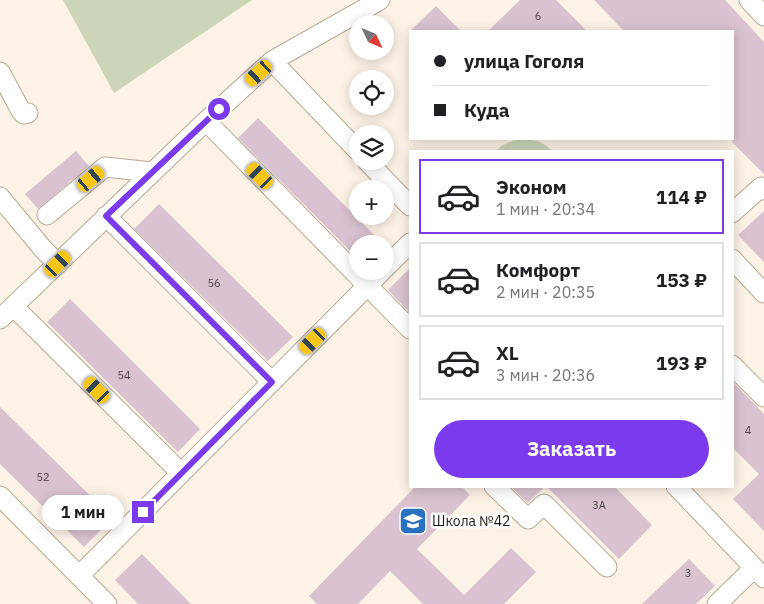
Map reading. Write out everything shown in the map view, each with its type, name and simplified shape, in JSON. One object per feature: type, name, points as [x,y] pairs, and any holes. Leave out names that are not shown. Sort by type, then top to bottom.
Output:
[{"type":"street","points":[[181,473],[7,312],[152,172],[272,61],[380,0]]},
{"type":"street","points":[[749,0],[764,16]]},
{"type":"street","points":[[272,61],[349,142]]},
{"type":"street","points":[[0,72],[20,112],[28,113]]},
{"type":"street","points":[[206,121],[409,328]]},
{"type":"street","points":[[47,215],[105,166],[152,172]]},
{"type":"street","points":[[376,170],[409,205]]},
{"type":"street","points":[[734,211],[761,187],[764,190]]},
{"type":"street","points":[[0,197],[43,249],[58,264]]},
{"type":"street","points":[[106,216],[272,382]]},
{"type":"street","points":[[394,259],[409,244]]},
{"type":"street","points":[[734,261],[764,293]]},
{"type":"street","points":[[79,576],[374,280]]},
{"type":"street","points":[[734,367],[764,397]]},
{"type":"street","points":[[496,488],[528,519],[544,504],[607,567]]},
{"type":"street","points":[[678,488],[759,573],[717,604]]},
{"type":"street","points":[[0,496],[107,604]]},
{"type":"green space","points":[[63,0],[252,0],[114,93]]},
{"type":"green space","points":[[515,140],[532,140],[544,144],[551,150],[497,150],[501,146]]},
{"type":"building","points":[[520,0],[556,0],[586,30],[489,30]]},
{"type":"building","points":[[594,0],[725,0],[764,42],[764,174],[732,142],[734,140],[734,30],[623,30]]},
{"type":"building","points":[[436,6],[460,30],[411,30]]},
{"type":"building","points":[[258,118],[349,210],[349,225],[364,225],[374,235],[349,235],[349,250],[238,138]]},
{"type":"building","points":[[76,151],[89,166],[38,209],[25,194]]},
{"type":"building","points":[[159,204],[293,337],[268,361],[134,229]]},
{"type":"building","points":[[764,211],[764,262],[738,235]]},
{"type":"building","points":[[409,269],[409,312],[388,290]]},
{"type":"building","points":[[70,299],[200,429],[178,452],[47,322]]},
{"type":"building","points":[[734,383],[764,414],[764,531],[733,499],[759,474],[734,449]]},
{"type":"building","points":[[0,407],[113,518],[84,547],[0,464]]},
{"type":"building","name":"Школа №42","points":[[414,488],[463,488],[470,495],[417,549],[464,595],[511,548],[536,572],[504,604],[423,604],[390,571],[358,604],[317,604],[309,596]]},
{"type":"building","points":[[512,488],[543,488],[528,503]]},
{"type":"building","points":[[548,488],[616,488],[652,525],[619,559]]},
{"type":"building","points":[[142,554],[191,604],[138,604],[115,580]]},
{"type":"building","points":[[689,559],[715,586],[696,604],[642,604]]},
{"type":"place","name":"Школа №42","points":[[413,521]]},
{"type":"route","points":[[143,512],[272,382],[106,216],[219,109]]}]
